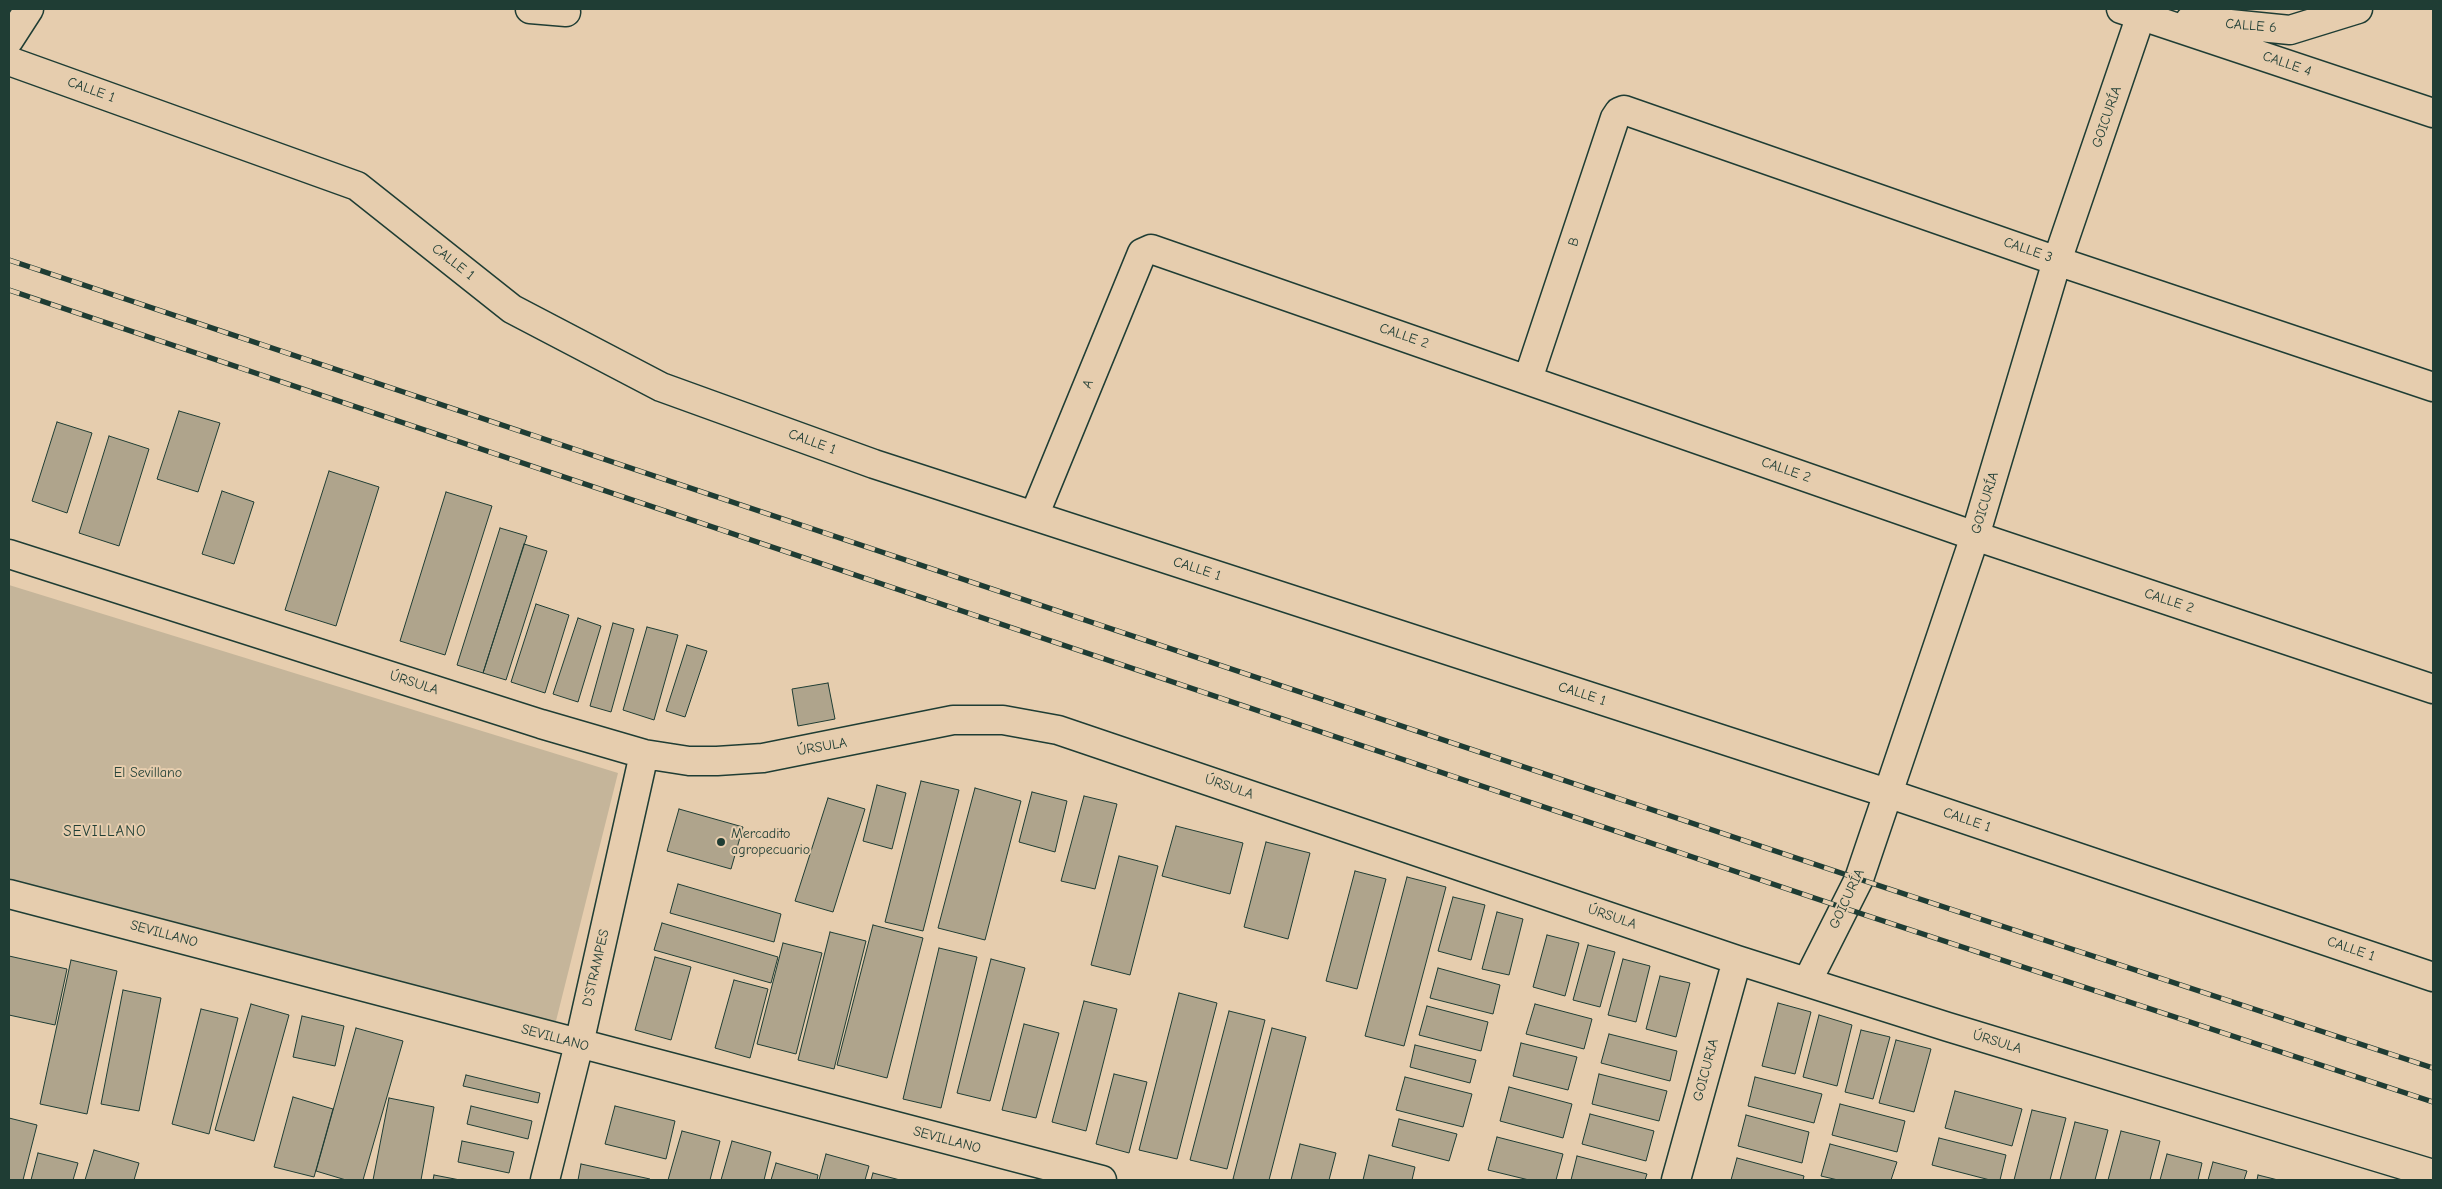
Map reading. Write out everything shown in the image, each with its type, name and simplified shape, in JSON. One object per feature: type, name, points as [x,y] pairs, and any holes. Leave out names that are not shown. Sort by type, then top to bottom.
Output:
[{"type":"street","points":[[9,40],[29,9]]},
{"type":"street","points":[[530,9],[566,12]]},
{"type":"street","name":"CALLE 6","points":[[2131,12],[2290,30],[2358,9]]},
{"type":"street","name":"CALLE 4","points":[[2131,12],[2433,113]]},
{"type":"street","name":"GOICURÍA","points":[[1807,982],[1859,879],[1975,536],[2131,12]]},
{"type":"street","name":"CALLE 1","points":[[9,61],[357,186],[512,309],[660,387],[874,464],[1887,793],[2433,977]]},
{"type":"street","name":"CALLE 3","points":[[1624,110],[2057,261],[2433,387]]},
{"type":"street","name":"B","points":[[1528,379],[1615,118],[1619,112],[1624,110]]},
{"type":"street","name":"CALLE 2","points":[[1142,253],[1151,249],[1975,536],[2433,689]]},
{"type":"street","name":"A","points":[[1034,516],[1142,253]]},
{"type":"street","name":"ÚRSULA","points":[[9,554],[541,724],[644,754],[689,761],[717,762],[763,758],[953,720],[1003,720],[1058,730],[1737,960],[1948,1027],[2433,1174]]},
{"type":"street","name":"D'STRAMPES","points":[[544,1180],[579,1044],[644,754]]},
{"type":"street","name":"SEVILLANO","points":[[9,894],[1102,1180]]},
{"type":"street","name":"GOICURIA","points":[[1676,1180],[1737,960]]},
{"type":"green space","name":"El Sevillano","points":[[9,585],[618,773],[555,1025],[9,880]]},
{"type":"building","points":[[179,411],[220,423],[198,492],[157,479]]},
{"type":"building","points":[[57,422],[92,433],[67,513],[32,501]]},
{"type":"building","points":[[109,436],[149,449],[119,546],[79,533]]},
{"type":"building","points":[[329,471],[379,487],[336,626],[285,610]]},
{"type":"building","points":[[222,491],[254,502],[234,564],[202,554]]},
{"type":"building","points":[[446,492],[492,506],[445,655],[400,641]]},
{"type":"building","points":[[500,528],[527,536],[483,673],[457,665]]},
{"type":"building","points":[[524,544],[547,551],[506,680],[483,673]]},
{"type":"building","points":[[536,604],[569,615],[545,693],[511,682]]},
{"type":"building","points":[[578,618],[601,626],[578,702],[553,694]]},
{"type":"building","points":[[613,623],[634,629],[611,712],[590,706]]},
{"type":"building","points":[[647,627],[678,635],[654,720],[623,710]]},
{"type":"building","points":[[687,645],[707,651],[685,717],[666,711]]},
{"type":"building","points":[[828,683],[835,719],[798,726],[792,689]]},
{"type":"building","points":[[921,781],[959,790],[923,931],[885,922]]},
{"type":"building","points":[[877,785],[906,793],[892,849],[863,841]]},
{"type":"building","points":[[975,788],[1021,801],[985,940],[938,928]]},
{"type":"building","points":[[1032,792],[1067,801],[1055,852],[1019,842]]},
{"type":"building","points":[[1084,796],[1117,804],[1095,889],[1061,881]]},
{"type":"building","points":[[828,798],[865,809],[833,912],[795,901]]},
{"type":"building","points":[[679,809],[743,827],[731,869],[667,851]]},
{"type":"building","points":[[1176,826],[1243,843],[1230,894],[1162,876]]},
{"type":"building","points":[[1266,842],[1310,853],[1288,939],[1244,927]]},
{"type":"building","points":[[1119,856],[1158,866],[1130,975],[1091,965]]},
{"type":"building","points":[[1355,871],[1386,879],[1357,989],[1326,981]]},
{"type":"building","points":[[1407,877],[1446,887],[1404,1046],[1365,1036]]},
{"type":"building","points":[[678,884],[781,914],[774,942],[670,913]]},
{"type":"building","points":[[1453,897],[1485,905],[1471,960],[1438,951]]},
{"type":"building","points":[[1497,912],[1523,919],[1509,975],[1482,969]]},
{"type":"building","points":[[662,923],[778,957],[771,983],[654,950]]},
{"type":"building","points":[[873,925],[923,938],[887,1078],[837,1065]]},
{"type":"building","points":[[830,932],[866,941],[834,1069],[798,1060]]},
{"type":"building","points":[[1547,935],[1579,943],[1565,996],[1533,987]]},
{"type":"building","points":[[783,943],[822,953],[796,1054],[757,1044]]},
{"type":"building","points":[[1588,945],[1615,952],[1600,1007],[1573,1000]]},
{"type":"building","points":[[939,948],[977,957],[941,1108],[903,1099]]},
{"type":"building","points":[[9,956],[67,969],[55,1025],[9,1015]]},
{"type":"building","points":[[655,957],[691,967],[671,1040],[635,1030]]},
{"type":"building","points":[[991,959],[1025,968],[990,1101],[957,1093]]},
{"type":"building","points":[[1623,959],[1650,966],[1636,1022],[1608,1015]]},
{"type":"building","points":[[71,960],[117,971],[87,1114],[40,1104]]},
{"type":"building","points":[[1438,968],[1500,985],[1493,1014],[1430,998]]},
{"type":"building","points":[[1660,976],[1690,983],[1676,1037],[1646,1029]]},
{"type":"building","points":[[734,980],[768,989],[750,1058],[715,1048]]},
{"type":"building","points":[[123,990],[161,998],[139,1111],[101,1104]]},
{"type":"building","points":[[1179,993],[1217,1003],[1177,1159],[1139,1150]]},
{"type":"building","points":[[1084,1001],[1117,1009],[1086,1131],[1052,1122]]},
{"type":"building","points":[[1778,1003],[1811,1012],[1795,1074],[1762,1066]]},
{"type":"building","points":[[251,1004],[289,1015],[254,1141],[215,1130]]},
{"type":"building","points":[[1535,1004],[1592,1019],[1584,1049],[1526,1034]]},
{"type":"building","points":[[1427,1006],[1488,1022],[1481,1051],[1419,1035]]},
{"type":"building","points":[[201,1009],[238,1018],[209,1134],[172,1124]]},
{"type":"building","points":[[1229,1011],[1265,1020],[1227,1169],[1190,1160]]},
{"type":"building","points":[[1819,1015],[1852,1025],[1837,1086],[1803,1077]]},
{"type":"building","points":[[302,1016],[344,1026],[335,1066],[293,1057]]},
{"type":"building","points":[[1024,1024],[1059,1033],[1036,1118],[1002,1110]]},
{"type":"building","points":[[356,1028],[403,1041],[363,1180],[346,1180],[316,1171]]},
{"type":"building","points":[[1272,1028],[1306,1037],[1269,1180],[1237,1180],[1233,1179]]},
{"type":"building","points":[[1861,1030],[1890,1037],[1873,1099],[1845,1092]]},
{"type":"building","points":[[1609,1034],[1677,1051],[1670,1081],[1601,1063]]},
{"type":"building","points":[[1896,1040],[1931,1049],[1914,1112],[1879,1103]]},
{"type":"building","points":[[1521,1043],[1577,1057],[1568,1090],[1513,1076]]},
{"type":"building","points":[[1415,1045],[1476,1060],[1470,1083],[1410,1067]]},
{"type":"building","points":[[1114,1074],[1147,1082],[1129,1153],[1096,1144]]},
{"type":"building","points":[[1599,1074],[1667,1091],[1659,1121],[1592,1104]]},
{"type":"building","points":[[466,1075],[540,1093],[538,1103],[463,1086]]},
{"type":"building","points":[[1405,1077],[1472,1094],[1463,1127],[1396,1110]]},
{"type":"building","points":[[1755,1077],[1822,1094],[1814,1123],[1748,1106]]},
{"type":"building","points":[[1509,1087],[1572,1104],[1563,1138],[1500,1121]]},
{"type":"building","points":[[1955,1091],[2022,1109],[2012,1146],[1945,1128]]},
{"type":"building","points":[[293,1097],[333,1109],[314,1177],[274,1167]]},
{"type":"building","points":[[389,1098],[434,1107],[421,1180],[373,1180]]},
{"type":"building","points":[[1840,1104],[1905,1121],[1897,1152],[1832,1135]]},
{"type":"building","points":[[471,1106],[532,1121],[528,1139],[467,1124]]},
{"type":"building","points":[[615,1106],[675,1121],[666,1159],[605,1144]]},
{"type":"building","points":[[2032,1110],[2066,1118],[2050,1180],[2014,1180]]},
{"type":"building","points":[[1590,1114],[1654,1131],[1646,1161],[1582,1144]]},
{"type":"building","points":[[1746,1115],[1809,1132],[1802,1163],[1738,1146]]},
{"type":"building","points":[[9,1118],[37,1125],[23,1180],[9,1180]]},
{"type":"building","points":[[1399,1119],[1457,1134],[1449,1161],[1392,1146]]},
{"type":"building","points":[[2075,1122],[2108,1130],[2095,1180],[2060,1180]]},
{"type":"building","points":[[682,1131],[720,1141],[710,1180],[668,1180]]},
{"type":"building","points":[[2121,1131],[2160,1141],[2150,1180],[2108,1180]]},
{"type":"building","points":[[1497,1137],[1563,1154],[1556,1180],[1529,1180],[1488,1170]]},
{"type":"building","points":[[1939,1138],[2006,1155],[2000,1180],[1990,1180],[1932,1165]]},
{"type":"building","points":[[462,1141],[514,1152],[509,1173],[458,1162]]},
{"type":"building","points":[[732,1141],[771,1152],[764,1180],[721,1180]]},
{"type":"building","points":[[1300,1144],[1336,1153],[1329,1180],[1291,1180]]},
{"type":"building","points":[[1830,1144],[1897,1162],[1891,1180],[1838,1180],[1821,1176]]},
{"type":"building","points":[[94,1150],[139,1163],[134,1180],[85,1180]]},
{"type":"building","points":[[38,1153],[78,1163],[73,1180],[31,1180]]},
{"type":"building","points":[[826,1154],[869,1166],[865,1180],[819,1180]]},
{"type":"building","points":[[2167,1154],[2202,1163],[2198,1180],[2160,1180]]},
{"type":"building","points":[[1369,1155],[1415,1167],[1412,1180],[1363,1180]]},
{"type":"building","points":[[1577,1156],[1647,1174],[1645,1180],[1571,1180]]},
{"type":"building","points":[[1737,1158],[1804,1176],[1803,1180],[1731,1180]]},
{"type":"building","points":[[2213,1162],[2247,1171],[2244,1180],[2208,1180]]},
{"type":"building","points":[[776,1163],[818,1175],[817,1180],[771,1180]]},
{"type":"building","points":[[581,1164],[650,1179],[578,1180]]},
{"type":"building","points":[[873,1173],[900,1180],[871,1180]]},
{"type":"building","points":[[434,1175],[460,1180],[433,1180]]},
{"type":"building","points":[[2258,1175],[2278,1180],[2257,1180]]},
{"type":"railway","points":[[9,260],[1859,879],[2433,1068]]},
{"type":"railway","points":[[9,290],[1844,908],[2433,1102]]},
{"type":"place","name":"Mercadito agropecuario","points":[[721,842]]},
{"type":"district","name":"SEVILLANO","points":[[105,832]]}]
